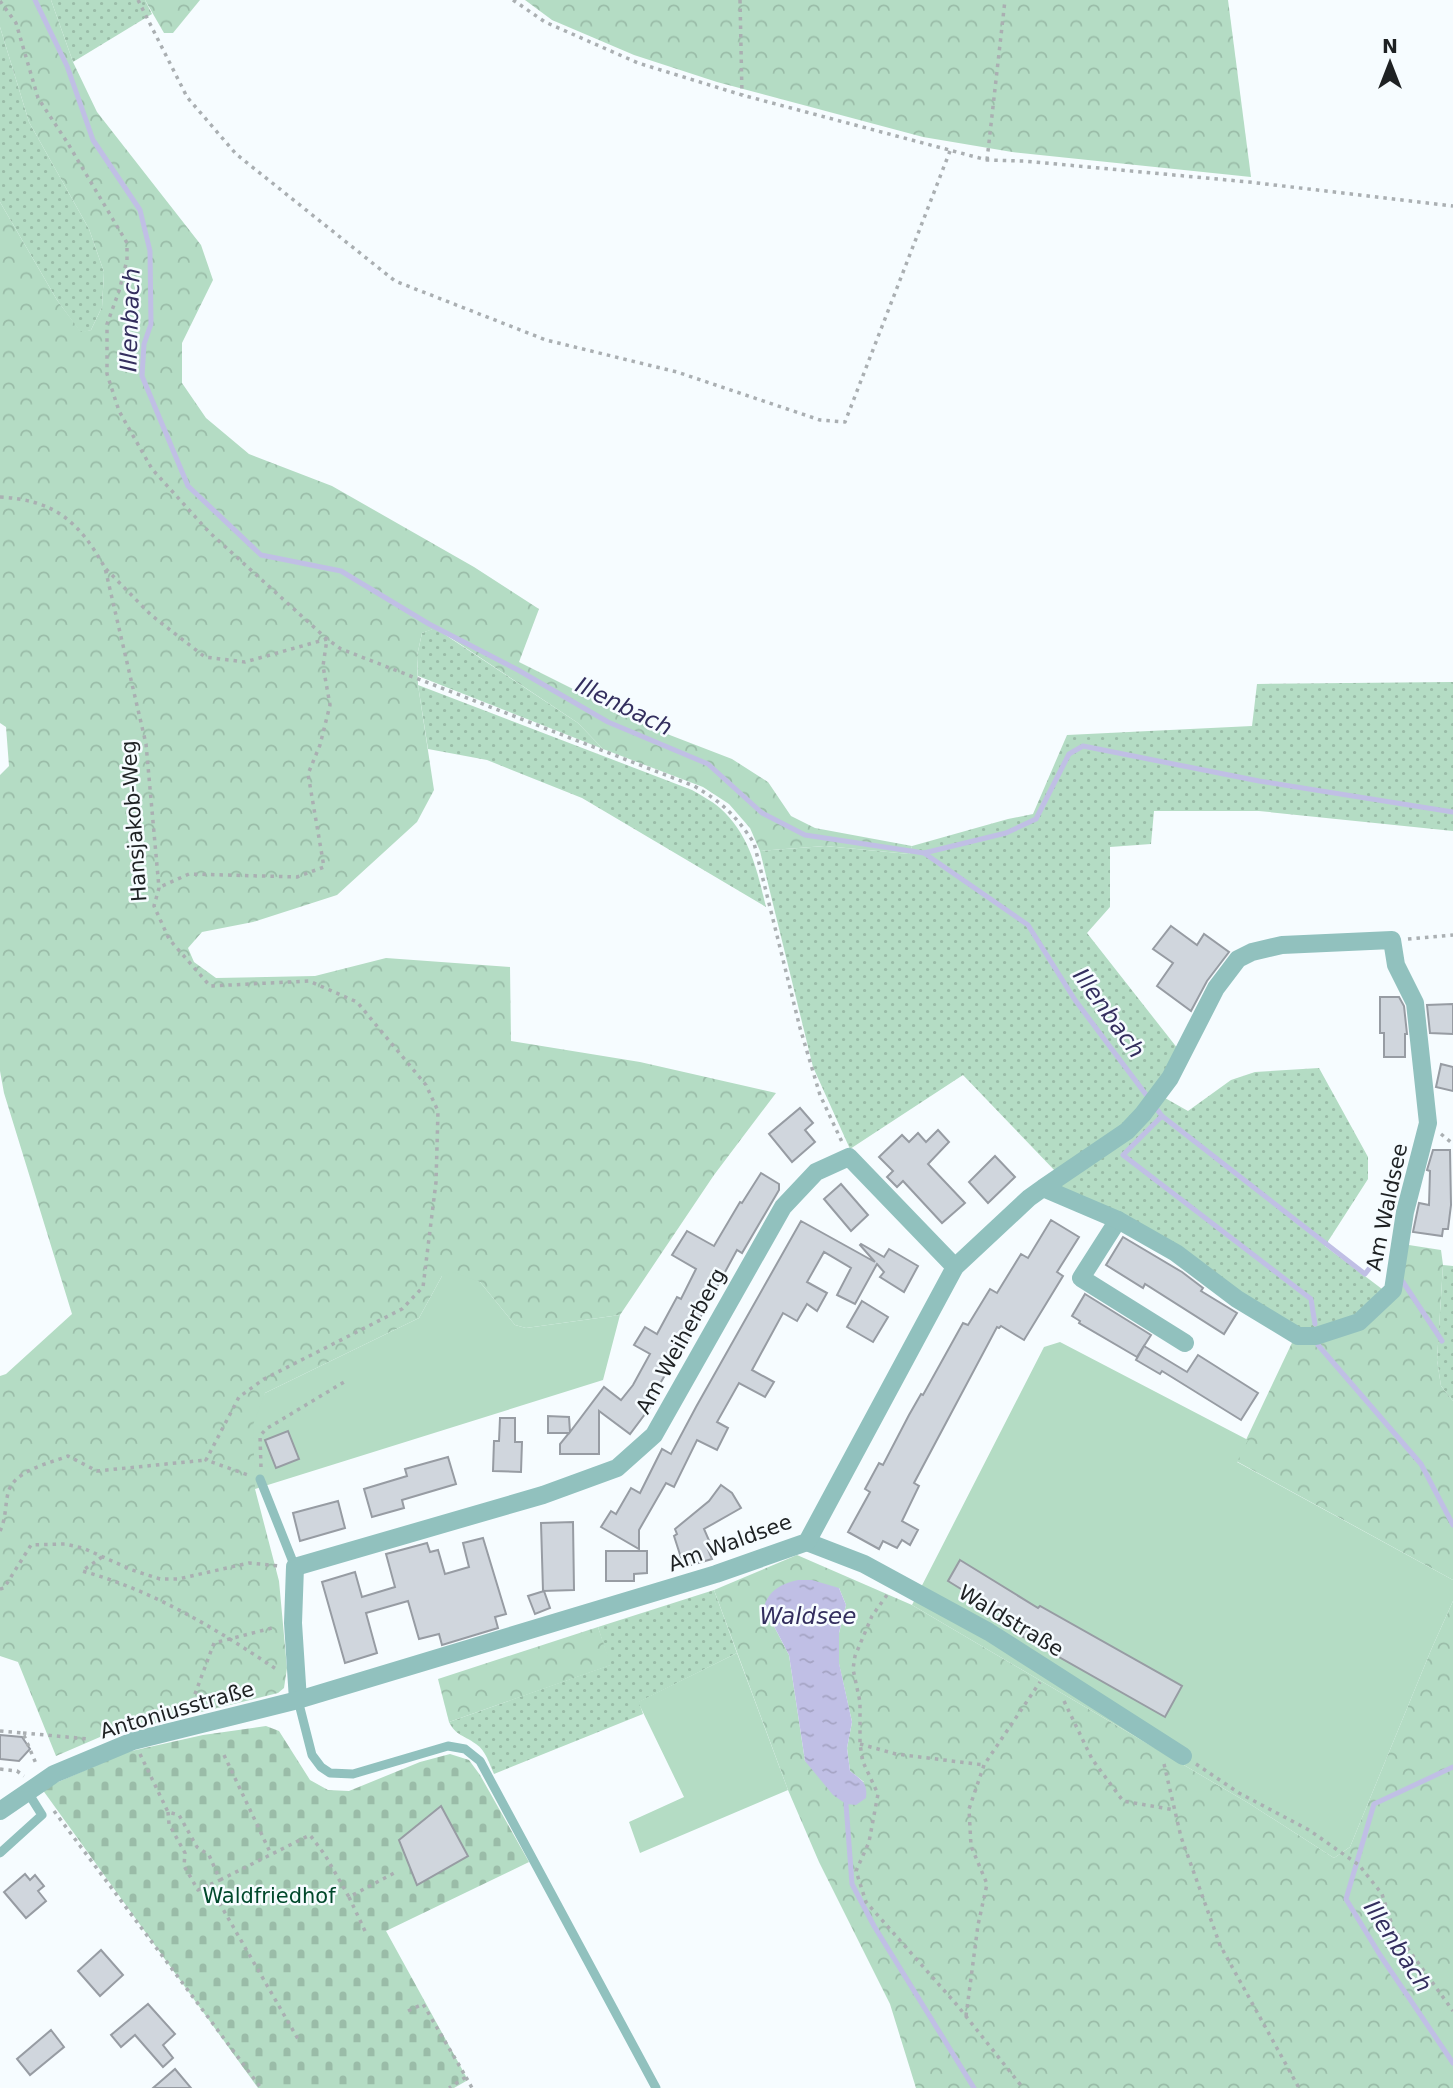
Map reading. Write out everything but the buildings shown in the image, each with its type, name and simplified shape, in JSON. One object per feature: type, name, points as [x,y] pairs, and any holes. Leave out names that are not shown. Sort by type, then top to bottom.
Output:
[{"type":"street","name":"Am Waldsee","points":[[298,1692],[704,1578],[807,1542],[955,1267],[1029,1198],[1043,1188],[1127,1131],[1143,1114],[1170,1079],[1216,988],[1238,959],[1252,952],[1282,945],[1392,940],[1396,965],[1415,1003],[1428,1124],[1405,1212],[1393,1290],[1359,1322],[1316,1336],[1298,1336],[1237,1299],[1176,1253],[1118,1220],[1043,1188]]},
{"type":"street","points":[[849,1157],[955,1267]]},
{"type":"street","name":"Am Weiherberg","points":[[295,1567],[543,1495],[617,1468],[654,1435],[783,1207],[816,1172],[849,1157]]},
{"type":"street","points":[[1118,1220],[1081,1278],[1185,1343]]},
{"type":"street","name":"Waldstraße","points":[[807,1542],[864,1564],[989,1632],[1183,1756]]},
{"type":"street","points":[[295,1567],[293,1623],[298,1692]]},
{"type":"street","name":"Antoniusstraße","points":[[0,1811],[34,1782],[133,1741],[298,1692]]},
{"type":"lane","points":[[260,1479],[295,1567]]},
{"type":"lane","points":[[298,1692],[312,1755],[321,1768],[330,1773],[353,1774],[449,1746],[465,1749],[480,1760],[656,2088]]},
{"type":"lane","points":[[0,1853],[42,1815],[34,1782]]},
{"type":"path","points":[[138,0],[187,97],[236,154],[394,281],[547,340],[677,372],[820,420],[845,422],[950,151]]},
{"type":"path","points":[[513,0],[545,22],[638,63],[742,95],[987,160],[1249,182],[1453,206]]},
{"type":"path","points":[[740,0],[742,95]]},
{"type":"path","points":[[987,160],[1005,0]]},
{"type":"path","points":[[0,1],[16,23],[38,98],[127,243],[127,260],[107,324],[107,374],[119,411],[152,469],[209,532],[341,649],[694,786],[717,799],[737,818],[754,843],[800,1028],[820,1095],[849,1157]]},
{"type":"path","name":"Hansjakob-Weg","points":[[0,497],[23,498],[49,506],[68,519],[94,548],[105,568],[146,744],[159,888],[154,906],[169,939],[210,985],[309,981],[357,1002],[426,1085],[438,1111],[436,1182],[423,1287],[402,1309],[264,1379],[239,1397],[206,1460]]},
{"type":"path","points":[[105,568],[151,615],[205,657],[245,662],[327,639]]},
{"type":"path","points":[[159,888],[189,874],[297,877],[324,867],[308,774],[320,745],[330,705],[323,666],[327,639]]},
{"type":"path","points":[[1392,940],[1453,935]]},
{"type":"path","points":[[0,1531],[5,1522],[9,1490],[17,1476],[68,1456],[97,1471],[206,1460],[260,1479],[260,1436],[266,1429],[344,1382]]},
{"type":"path","points":[[0,1589],[4,1588],[31,1545],[65,1544],[83,1548],[159,1579],[178,1579],[249,1563],[295,1567]]},
{"type":"path","points":[[102,1557],[82,1571],[117,1580],[231,1639],[298,1692]]},
{"type":"path","points":[[894,1580],[872,1616],[855,1656],[853,1669],[860,1702],[863,1762],[878,1794],[869,1842],[856,1871],[866,1902],[966,2016],[1023,2088]]},
{"type":"path","points":[[189,1712],[214,1643],[293,1623]]},
{"type":"path","points":[[966,2016],[978,1925],[987,1884],[971,1846],[969,1809],[984,1765],[1049,1670],[1092,1759],[1124,1801],[1175,1810]]},
{"type":"path","points":[[0,1731],[89,1740]]},
{"type":"path","points":[[23,1733],[34,1782],[261,2088]]},
{"type":"path","points":[[133,1741],[168,1812],[169,1824],[185,1853],[184,1866],[198,1890],[310,1835],[325,1855],[365,1931]]},
{"type":"path","points":[[860,1744],[897,1754],[984,1765]]},
{"type":"path","points":[[1167,1744],[1164,1765],[1181,1837],[1220,1945],[1299,2088]]},
{"type":"path","points":[[224,1755],[271,1854]]},
{"type":"path","points":[[1183,1756],[1239,1793],[1309,1830],[1359,1865],[1382,1895],[1392,1928],[1453,2011]]},
{"type":"path","points":[[168,1812],[179,1815],[197,1847],[209,1856],[220,1880]]},
{"type":"path","points":[[349,1897],[398,1871]]},
{"type":"path","points":[[209,1885],[298,2039]]},
{"type":"path","points":[[408,2011],[423,2004],[472,2088]]},
{"type":"path","points":[[449,2088],[466,2077]]},
{"type":"green space","points":[[0,0],[51,0],[73,62],[97,112],[201,245],[213,280],[182,343],[182,383],[206,418],[249,454],[332,486],[474,567],[539,609],[519,662],[649,727],[732,759],[768,782],[791,816],[815,828],[912,846],[909,854],[825,846],[760,851],[750,828],[729,804],[703,787],[603,749],[578,723],[436,628],[422,633],[417,656],[418,685],[434,790],[417,822],[337,895],[253,922],[202,932],[188,948],[194,962],[216,978],[315,976],[386,958],[510,967],[511,1041],[640,1062],[776,1093],[714,1175],[620,1315],[526,1328],[515,1325],[480,1282],[442,1276],[419,1318],[265,1393],[255,1489],[279,1581],[287,1668],[284,1688],[278,1693],[100,1737],[56,1756],[18,1662],[0,1656],[0,1376],[6,1374],[72,1314],[4,1093],[0,1071],[0,775],[9,766],[6,727],[0,723],[0,202],[57,300],[81,332],[91,330],[102,307],[104,272],[89,229],[29,122],[0,27]]},
{"type":"green space","points":[[51,0],[145,0],[152,14],[73,62]]},
{"type":"green space","points":[[145,0],[200,0],[173,33],[164,33]]},
{"type":"green space","points":[[525,0],[1228,0],[1251,177],[1012,152],[923,137],[717,82],[634,55],[552,20]]},
{"type":"green space","points":[[0,27],[29,122],[89,229],[104,272],[102,307],[91,330],[81,333],[57,300],[0,202]]},
{"type":"green space","points":[[435,628],[578,723],[603,749],[418,676],[417,656],[422,633]]},
{"type":"green space","points":[[1453,682],[1453,831],[1259,811],[1154,811],[1151,844],[1110,847],[1110,907],[1087,933],[1178,1049],[1140,1113],[1057,1173],[963,1075],[850,1149],[813,1067],[760,851],[825,846],[909,854],[912,846],[1033,814],[1067,735],[1252,726],[1257,684]]},
{"type":"green space","points":[[418,685],[692,790],[710,801],[730,818],[745,841],[766,907],[582,798],[487,760],[428,749]]},
{"type":"green space","points":[[1319,1068],[1368,1157],[1368,1179],[1325,1246],[1386,1292],[1341,1330],[1299,1328],[1055,1190],[1165,1098],[1188,1111],[1231,1080],[1255,1072]]},
{"type":"green space","points":[[1396,1243],[1441,1250],[1443,1265],[1437,1360],[1441,1386],[1453,1401],[1453,1580],[1236,1461],[1299,1328],[1341,1330],[1386,1292]]},
{"type":"green space","points":[[1443,1265],[1453,1266],[1453,1401],[1441,1386],[1437,1360]]},
{"type":"green space","points":[[453,1272],[480,1282],[515,1325],[526,1328],[620,1315],[603,1380],[255,1489],[253,1425],[265,1393],[419,1318],[442,1276]]},
{"type":"green space","points":[[1060,1342],[1248,1440],[1237,1462],[1453,1580],[1453,1601],[1350,1847],[1334,1858],[1250,1804],[912,1605],[1044,1347]]},
{"type":"green space","points":[[797,1555],[912,1605],[1250,1804],[1334,1858],[1350,1847],[1453,1601],[1453,2088],[916,2088],[890,2004],[819,1862],[788,1790],[714,1590]],"holes":[[[839,1588],[846,1605],[839,1633],[839,1664],[852,1722],[847,1748],[850,1771],[864,1782],[805,1761],[789,1655],[764,1607]]]},
{"type":"green space","points":[[714,1590],[737,1653],[639,1702],[643,1714],[494,1774],[482,1750],[457,1733],[449,1722],[610,1665],[598,1627]]},
{"type":"green space","points":[[598,1627],[611,1665],[449,1722],[438,1679]]},
{"type":"green space","points":[[737,1653],[788,1790],[640,1853],[629,1822],[684,1797],[638,1702]]},
{"type":"green space","name":"Waldfriedhof","points":[[266,1726],[279,1731],[310,1780],[328,1790],[349,1791],[420,1762],[450,1754],[469,1760],[529,1862],[386,1931],[468,2080],[454,2088],[258,2088],[42,1789],[127,1752],[203,1735]]},
{"type":"water","name":"Waldsee","points":[[798,1580],[812,1580],[839,1588],[846,1605],[839,1633],[839,1663],[852,1722],[847,1748],[850,1771],[866,1788],[866,1798],[856,1805],[846,1804],[833,1795],[805,1761],[789,1655],[764,1607],[776,1589]]},
{"type":"waterway","name":"Illenbach","points":[[35,0],[67,66],[93,140],[140,210],[150,251],[151,324],[144,344],[142,376],[188,486],[261,555],[341,571],[429,624],[518,670],[608,722],[708,764],[762,813],[805,835],[924,853],[1028,925],[1075,1000],[1162,1116],[1123,1155],[1311,1299],[1315,1324]]},
{"type":"waterway","points":[[924,853],[1006,833],[1036,819],[1069,754],[1083,746],[1259,781],[1453,812]]},
{"type":"waterway","points":[[1162,1116],[1365,1274],[1375,1261]]},
{"type":"waterway","points":[[1403,1282],[1442,1341]]},
{"type":"waterway","name":"Illenbach","points":[[1318,1345],[1421,1464],[1453,1525]]},
{"type":"waterway","name":"Illenbach","points":[[1453,1767],[1374,1804],[1346,1899],[1380,1955],[1453,2063]]},
{"type":"waterway","points":[[846,1804],[852,1884],[874,1926],[974,2088]]}]
